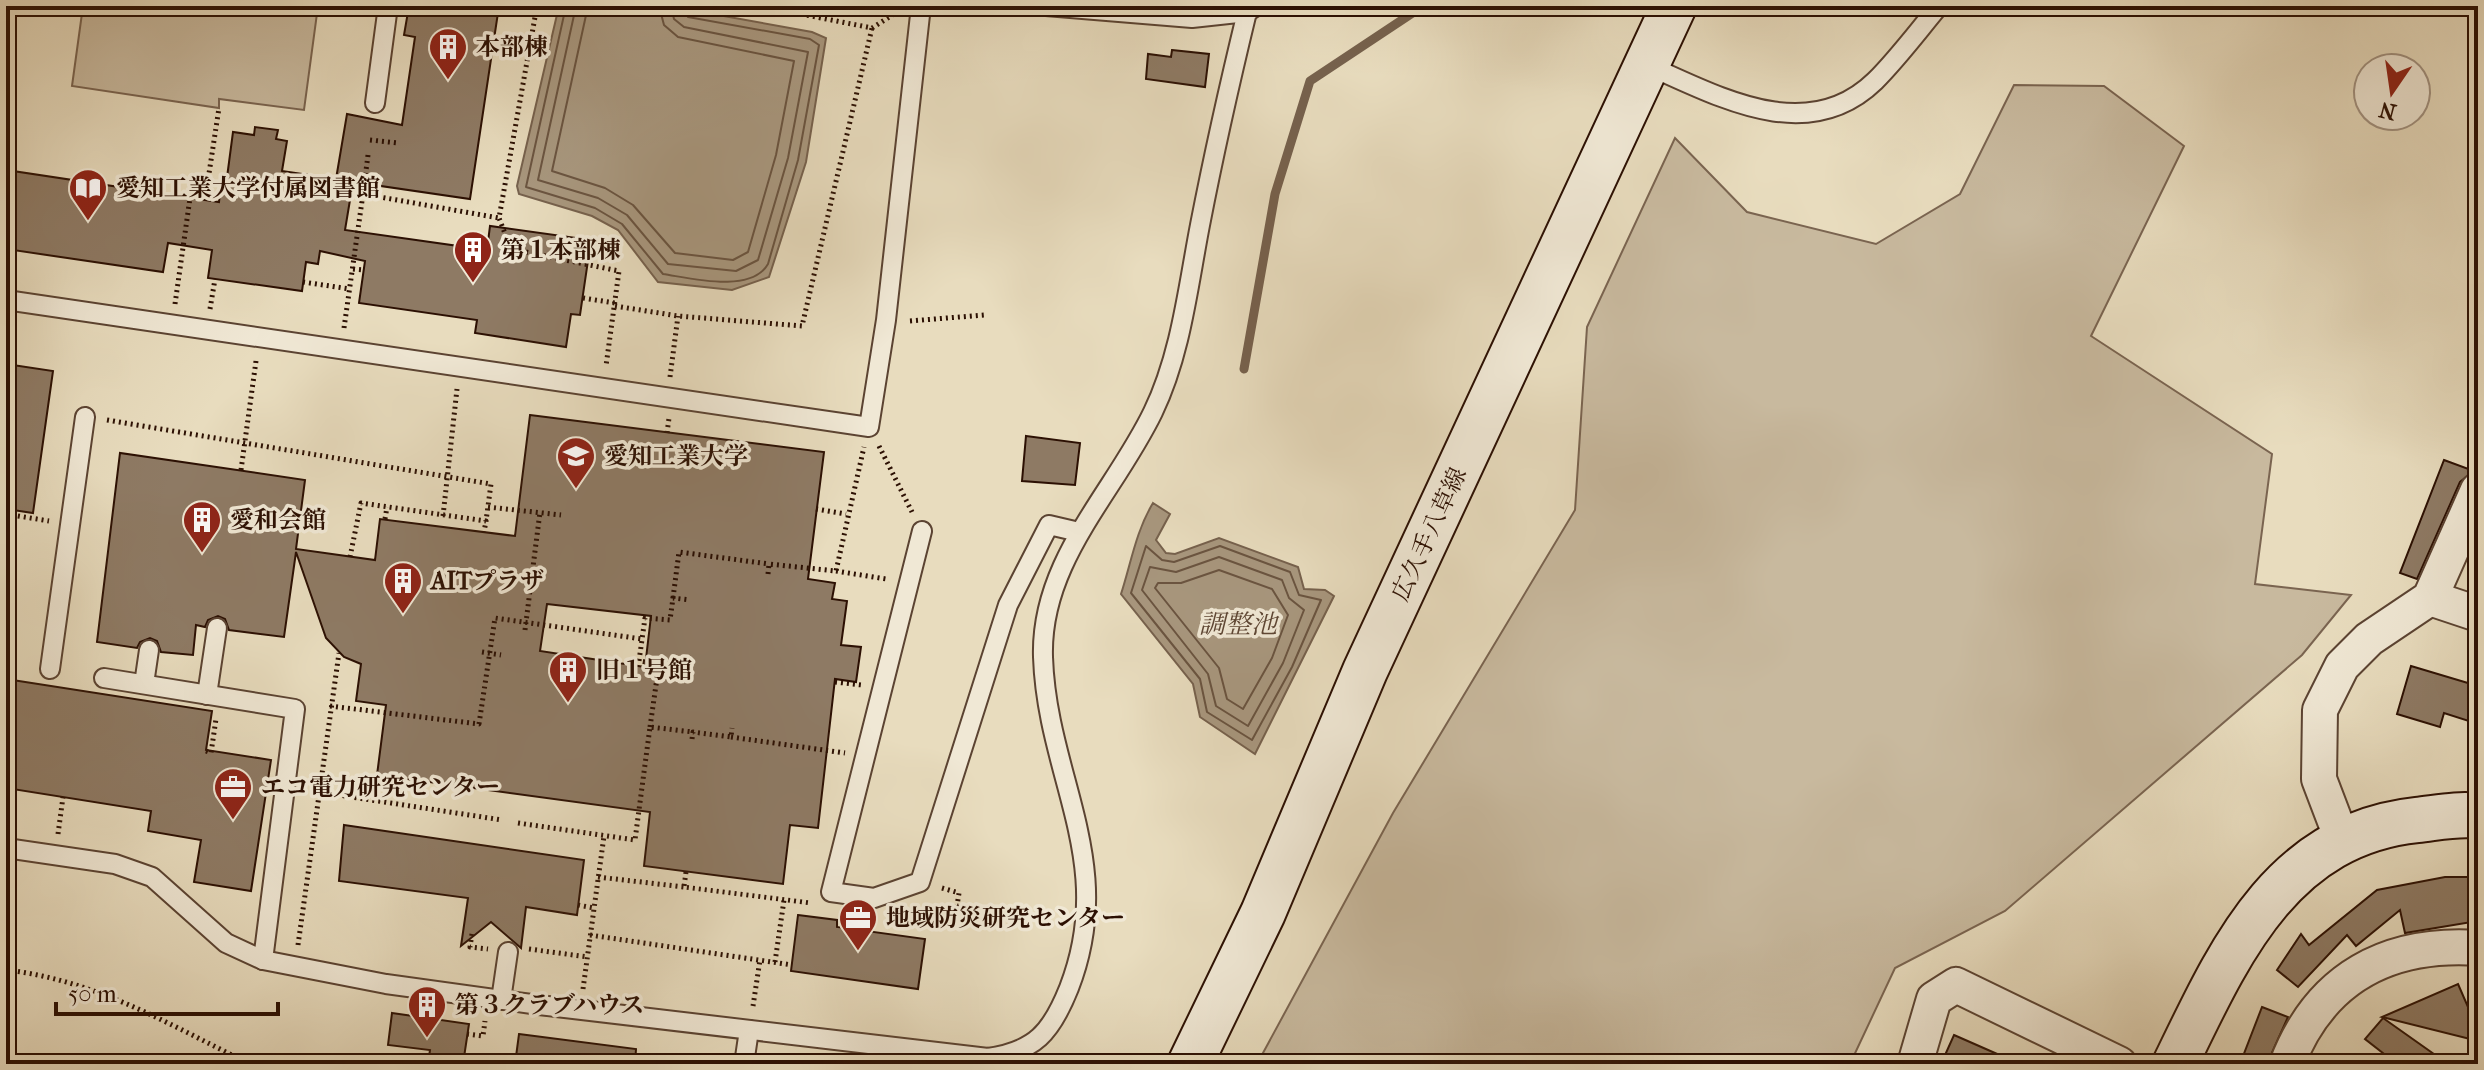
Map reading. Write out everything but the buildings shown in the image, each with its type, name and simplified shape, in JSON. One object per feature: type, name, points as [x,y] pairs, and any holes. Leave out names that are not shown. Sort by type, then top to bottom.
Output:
[{"type":"main road","name":"広久手八草線","points":[[1190,1064],[1263,913],[1365,671],[1674,6]]},
{"type":"main road","points":[[2175,1064],[2226,958],[2269,897],[2321,853],[2394,822],[2478,816]]},
{"type":"street","points":[[2343,842],[2319,779],[2320,710],[2342,666],[2369,639],[2430,598],[2478,490]]},
{"type":"street","points":[[2430,598],[2478,614]]},
{"type":"street","points":[[2287,1064],[2321,1004],[2345,979],[2369,966],[2410,951],[2478,948]]},
{"type":"street","points":[[1915,1064],[1934,999],[1956,985],[2081,1055],[2119,1064]]},
{"type":"lane","points":[[375,103],[388,6]]},
{"type":"lane","points":[[6,300],[869,427],[886,320],[921,6]]},
{"type":"lane","points":[[6,848],[115,864],[152,877],[226,943],[263,960],[501,1000],[988,1061],[1020,1053],[1043,1034],[1064,1000],[1081,956],[1088,904],[1082,837],[1047,699],[1043,655],[1051,591],[1079,532],[1152,414],[1170,372],[1221,118],[1252,9],[1194,12],[1046,6]]},
{"type":"lane","points":[[1647,65],[1761,112],[1797,115],[1832,107],[1874,82],[1939,6]]},
{"type":"lane","points":[[50,669],[52,601],[71,524],[85,417]]},
{"type":"lane","points":[[922,531],[831,892],[874,898],[920,882],[1008,605],[1049,525],[1079,532]]},
{"type":"lane","points":[[213,696],[217,628]]},
{"type":"lane","points":[[144,684],[149,650]]},
{"type":"lane","points":[[104,678],[295,709],[263,960]]},
{"type":"lane","points":[[501,1000],[508,952]]},
{"type":"lane","points":[[744,1064],[749,1030]]},
{"type":"path","points":[[537,6],[499,218],[511,249],[619,271],[603,388]]},
{"type":"path","points":[[760,6],[872,28]]},
{"type":"path","points":[[583,298],[678,316],[802,326],[872,28],[906,6]]},
{"type":"path","points":[[172,324],[191,191],[206,193],[219,108]]},
{"type":"path","points":[[370,140],[398,143]]},
{"type":"path","points":[[341,349],[368,155]]},
{"type":"path","points":[[363,194],[499,218]]},
{"type":"path","points":[[353,269],[364,270]]},
{"type":"path","points":[[303,282],[350,289]]},
{"type":"path","points":[[931,321],[984,315]]},
{"type":"path","points":[[667,398],[678,316]]},
{"type":"path","points":[[241,470],[260,338]]},
{"type":"path","points":[[443,516],[459,367]]},
{"type":"path","points":[[85,417],[491,484],[484,532]]},
{"type":"path","points":[[836,571],[846,514],[869,427]]},
{"type":"path","points":[[869,427],[922,531]]},
{"type":"path","points":[[350,557],[361,503],[486,521]]},
{"type":"path","points":[[385,519],[387,507]]},
{"type":"path","points":[[488,507],[561,515]]},
{"type":"path","points":[[816,509],[846,514]]},
{"type":"path","points":[[420,523],[421,512]]},
{"type":"path","points":[[526,626],[540,512]]},
{"type":"path","points":[[6,514],[71,524]]},
{"type":"path","points":[[518,823],[635,840],[659,664],[639,661],[644,616],[670,620],[679,552],[909,582]]},
{"type":"path","points":[[768,574],[769,564]]},
{"type":"path","points":[[673,598],[690,600]]},
{"type":"path","points":[[478,732],[495,618],[526,626],[642,639]]},
{"type":"path","points":[[482,652],[501,655]]},
{"type":"path","points":[[295,966],[339,653]]},
{"type":"path","points":[[655,676],[668,678]]},
{"type":"path","points":[[206,751],[211,753],[213,696]]},
{"type":"path","points":[[330,706],[417,712],[479,724]]},
{"type":"path","points":[[650,727],[865,756]]},
{"type":"path","points":[[731,737],[732,728]]},
{"type":"path","points":[[319,792],[502,820]]},
{"type":"path","points":[[55,855],[63,797]]},
{"type":"path","points":[[580,1010],[604,836]]},
{"type":"path","points":[[684,887],[686,872]]},
{"type":"path","points":[[598,877],[813,904]]},
{"type":"path","points":[[920,882],[959,893],[957,906],[992,912]]},
{"type":"path","points":[[775,962],[784,900]]},
{"type":"path","points":[[578,905],[594,908]]},
{"type":"path","points":[[590,935],[792,965]]},
{"type":"path","points":[[527,948],[588,957]]},
{"type":"path","points":[[756,983],[760,960]]},
{"type":"path","points":[[6,970],[44,974],[88,986],[250,1064]]},
{"type":"shaded area","points":[[83,6],[318,6],[304,110],[219,99],[219,108],[72,86]]},
{"type":"shaded area","points":[[2014,85],[2104,86],[2184,146],[2091,336],[2272,454],[2255,584],[2351,595],[2302,655],[2005,911],[1895,968],[1850,1064],[1257,1064],[1393,813],[1575,510],[1587,327],[1675,138],[1747,212],[1876,244],[1960,194]]},
{"type":"water","points":[[559,6],[668,6],[812,32],[826,38],[806,162],[769,277],[732,290],[658,282],[618,230],[592,216],[519,194],[517,186]]},
{"type":"water","name":"調整池","points":[[1153,503],[1170,514],[1156,540],[1166,553],[1175,554],[1219,538],[1298,567],[1304,589],[1325,590],[1334,596],[1255,754],[1200,717],[1193,684],[1121,594],[1138,536]]},
{"type":"waterway","points":[[1244,369],[1275,194],[1310,81],[1423,6]]},
{"type":"place","name":"本部棟","points":[[448,81]]},
{"type":"place","name":"愛知工業大学付属図書館","points":[[88,222]]},
{"type":"place","name":"第１本部棟","points":[[473,284]]},
{"type":"place","name":"愛知工業大学","points":[[576,490]]},
{"type":"place","name":"愛和会館","points":[[202,554]]},
{"type":"place","name":"AITプラザ","points":[[403,615]]},
{"type":"place","name":"旧１号館","points":[[568,704]]},
{"type":"place","name":"エコ電力研究センター","points":[[233,821]]},
{"type":"place","name":"地域防災研究センター","points":[[858,952]]},
{"type":"place","name":"第３クラブハウス","points":[[427,1039]]}]
